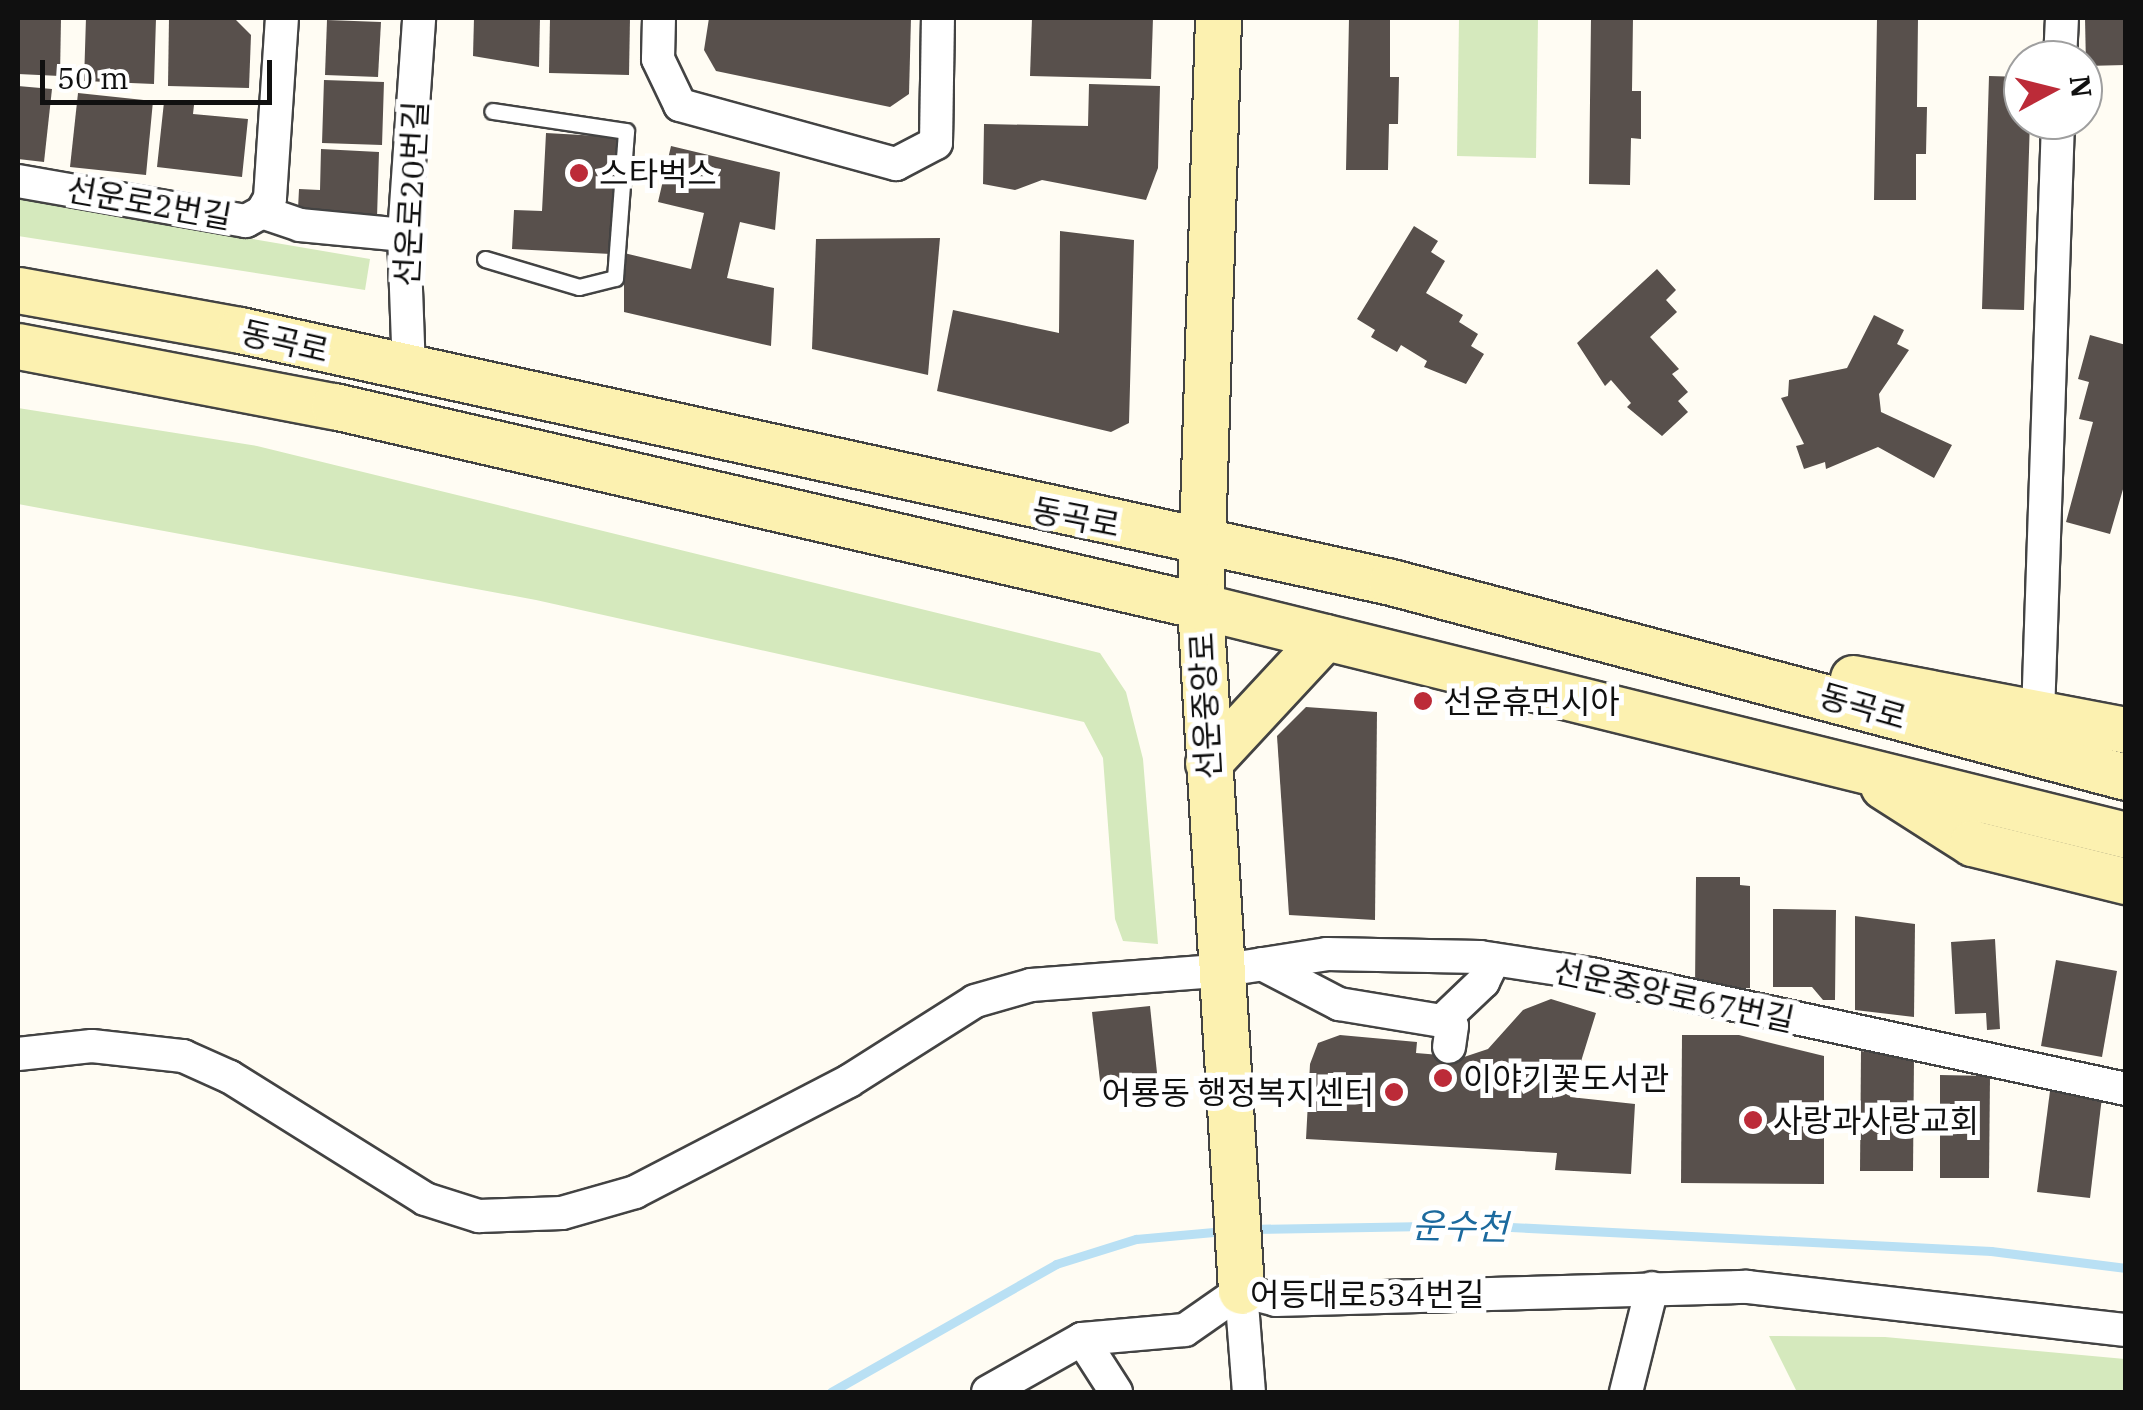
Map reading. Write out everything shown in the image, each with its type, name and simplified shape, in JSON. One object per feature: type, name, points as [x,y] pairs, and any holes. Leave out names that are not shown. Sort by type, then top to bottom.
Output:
[{"type":"main road","name":"선운중앙로","points":[[1218,18],[1200,606],[1218,971],[1240,1284]]},
{"type":"main road","name":"동곡로","points":[[18,290],[240,330],[410,371],[1201,541],[1625,640],[2126,777]]},
{"type":"main road","name":"동곡로","points":[[18,346],[334,406],[1200,606],[2126,834]]},
{"type":"main road","points":[[1208,763],[1325,638]]},
{"type":"main road","points":[[1625,640],[1930,690],[2126,730]]},
{"type":"main road","points":[[1862,770],[1972,843],[2126,881]]},
{"type":"street","name":"선운로2번길","points":[[18,181],[246,221],[262,212],[270,198],[282,18]]},
{"type":"street","name":"선운로20번길","points":[[410,371],[404,235],[420,18]]},
{"type":"street","points":[[659,18],[658,59],[680,105],[896,164],[936,143],[938,18]]},
{"type":"street","points":[[2038,715],[2057,140]]},
{"type":"street","points":[[262,212],[300,226],[404,235]]},
{"type":"street","name":"선운중앙로67번길","points":[[18,1054],[92,1046],[183,1056],[230,1077],[425,1199],[480,1216],[525,1216],[599,1205],[635,1192],[849,1082],[975,1000],[1031,985],[1218,971],[1327,954],[1494,959],[2126,1089]]},
{"type":"street","points":[[1262,964],[1339,1004],[1446,1034],[1484,982],[1494,959]]},
{"type":"street","name":"어등대로534번길","points":[[988,1392],[1082,1339],[1185,1330],[1240,1284],[1276,1300],[1747,1287],[1909,1300],[2126,1330]]},
{"type":"street","name":"선운중앙로","points":[[1240,1284],[1248,1392]]},
{"type":"street","points":[[1626,1392],[1652,1288]]},
{"type":"street","points":[[1082,1339],[1116,1392]]},
{"type":"lane","points":[[484,259],[579,287],[615,278],[624,169],[626,131],[492,111]]},
{"type":"green space","points":[[1459,18],[1538,18],[1536,158],[1457,156]]},
{"type":"green space","points":[[18,199],[370,259],[365,290],[18,236]]},
{"type":"green space","points":[[18,408],[257,446],[1100,653],[1126,692],[1143,759],[1158,944],[1123,941],[1115,919],[1103,758],[1084,722],[536,600],[18,504]]},
{"type":"green space","points":[[1769,1336],[1885,1337],[2125,1359],[2125,1392],[1797,1392]]},
{"type":"building","points":[[18,18],[61,18],[60,76],[18,74]]},
{"type":"building","points":[[86,18],[156,18],[154,84],[84,81]]},
{"type":"building","points":[[169,18],[234,18],[251,35],[249,88],[168,86]]},
{"type":"building","points":[[474,18],[540,18],[539,67],[473,56]]},
{"type":"building","points":[[550,18],[630,18],[629,75],[549,73]]},
{"type":"building","points":[[709,18],[911,18],[909,94],[890,107],[716,71],[704,50]]},
{"type":"building","points":[[1032,18],[1153,18],[1151,79],[1030,76]]},
{"type":"building","points":[[1349,18],[1390,18],[1390,77],[1399,77],[1398,124],[1389,124],[1388,170],[1346,170]]},
{"type":"building","points":[[1591,18],[1633,18],[1632,91],[1641,91],[1641,139],[1631,138],[1630,185],[1589,184]]},
{"type":"building","points":[[1877,18],[1918,18],[1917,107],[1927,107],[1926,154],[1916,154],[1916,200],[1874,200]]},
{"type":"building","points":[[2085,18],[2124,18],[2125,65],[2103,66],[2103,40],[2085,40]]},
{"type":"building","points":[[327,20],[381,22],[378,77],[325,75]]},
{"type":"building","points":[[1989,76],[2003,76],[2003,140],[2029,140],[2024,310],[1982,309]]},
{"type":"building","points":[[324,80],[384,82],[382,145],[322,143]]},
{"type":"building","points":[[1089,84],[1160,86],[1158,168],[1146,200],[1042,180],[1015,190],[983,184],[984,124],[1088,126]]},
{"type":"building","points":[[18,86],[52,89],[44,162],[18,159]]},
{"type":"building","points":[[78,93],[153,101],[146,175],[70,167]]},
{"type":"building","points":[[164,102],[194,105],[193,114],[248,119],[242,177],[157,167]]},
{"type":"building","name":"스타벅스","points":[[546,133],[617,137],[611,254],[512,249],[514,210],[542,211]]},
{"type":"building","points":[[671,146],[780,172],[775,230],[740,222],[727,278],[774,288],[771,346],[624,312],[624,253],[691,269],[704,213],[658,202]]},
{"type":"building","points":[[321,149],[379,152],[377,218],[298,209],[299,189],[320,190]]},
{"type":"building","points":[[1414,226],[1438,241],[1431,252],[1445,261],[1426,293],[1463,315],[1459,322],[1478,334],[1471,346],[1484,354],[1466,384],[1424,367],[1427,361],[1401,345],[1397,352],[1371,337],[1375,330],[1357,319]]},
{"type":"building","points":[[1060,231],[1134,240],[1129,423],[1111,432],[937,391],[953,310],[1059,333]]},
{"type":"building","points":[[940,238],[928,375],[812,349],[816,239]]},
{"type":"building","points":[[1657,269],[1676,290],[1666,300],[1677,312],[1650,337],[1679,369],[1672,374],[1688,392],[1678,401],[1688,412],[1662,436],[1627,407],[1631,403],[1611,380],[1605,386],[1577,343]]},
{"type":"building","points":[[1874,315],[1904,330],[1897,344],[1909,350],[1879,394],[1881,412],[1952,445],[1934,478],[1878,447],[1826,469],[1825,462],[1804,469],[1796,446],[1804,444],[1781,398],[1788,396],[1789,380],[1847,368]]},
{"type":"building","points":[[2090,335],[2126,345],[2126,479],[2110,534],[2066,522],[2093,422],[2079,419],[2089,382],[2078,379]]},
{"type":"building","points":[[1306,707],[1377,712],[1375,920],[1289,915],[1277,736]]},
{"type":"building","points":[[1696,877],[1740,877],[1740,885],[1750,886],[1750,988],[1695,988]]},
{"type":"building","points":[[1773,909],[1836,910],[1835,1000],[1823,1000],[1812,987],[1773,987]]},
{"type":"building","points":[[1855,916],[1915,924],[1914,1017],[1855,1010]]},
{"type":"building","points":[[1995,939],[2000,1029],[1987,1030],[1986,1013],[1955,1014],[1951,942]]},
{"type":"building","points":[[2056,960],[2117,971],[2102,1057],[2041,1046]]},
{"type":"building","name":"이야기꽃도서관","points":[[1551,999],[1596,1013],[1570,1097],[1635,1104],[1631,1174],[1555,1170],[1557,1153],[1306,1139],[1310,1064],[1318,1043],[1340,1035],[1417,1042],[1416,1053],[1464,1057],[1488,1049],[1523,1010]]},
{"type":"building","points":[[1150,1006],[1159,1092],[1102,1098],[1092,1012]]},
{"type":"building","name":"사랑과사랑교회","points":[[1682,1035],[1739,1035],[1824,1056],[1824,1184],[1681,1183]]},
{"type":"building","points":[[1861,1051],[1914,1058],[1913,1171],[1860,1171]]},
{"type":"building","points":[[1940,1075],[1990,1076],[1989,1178],[1940,1178]]},
{"type":"building","points":[[2050,1091],[2102,1097],[2090,1198],[2037,1192]]},
{"type":"waterway","name":"운수천","points":[[1250,1229],[1471,1225],[1991,1251],[2126,1268]]},
{"type":"waterway","name":"운수천","points":[[831,1392],[1056,1264],[1136,1239],[1225,1231]]},
{"type":"place","name":"스타벅스","points":[[579,173]]},
{"type":"place","name":"선운휴먼시아","points":[[1423,701]]},
{"type":"place","name":"이야기꽃도서관","points":[[1443,1078]]},
{"type":"place","name":"어룡동 행정복지센터","points":[[1394,1092]]},
{"type":"place","name":"사랑과사랑교회","points":[[1753,1120]]}]
